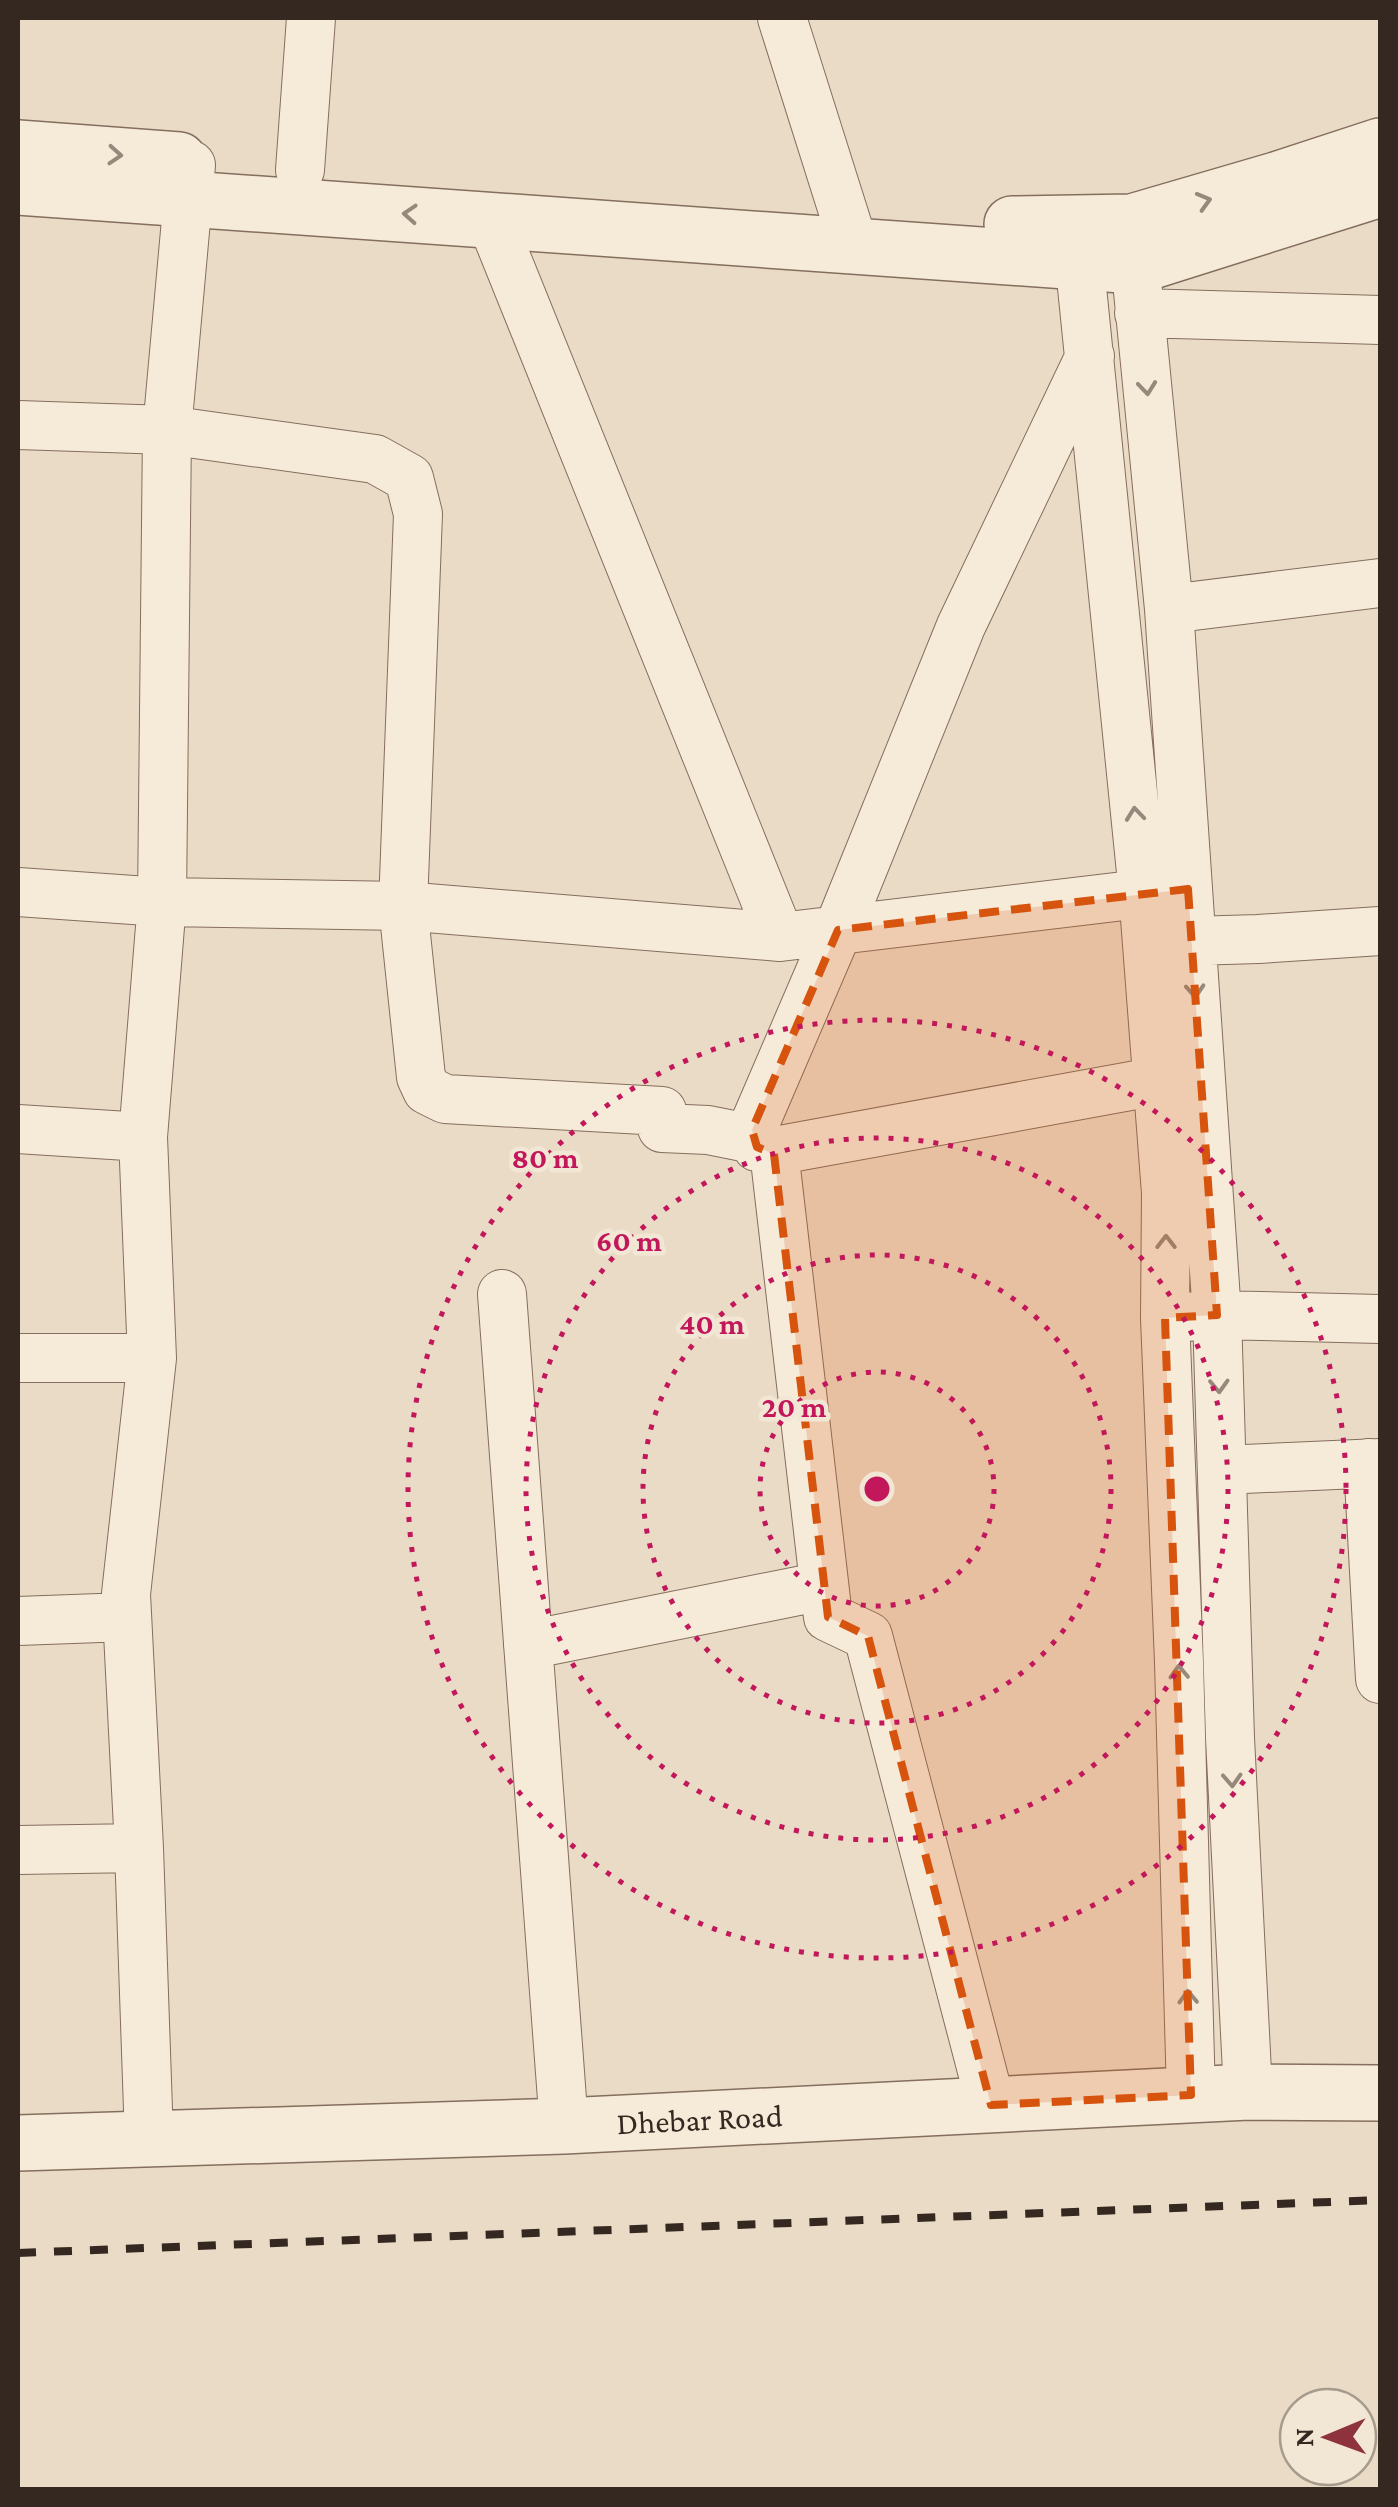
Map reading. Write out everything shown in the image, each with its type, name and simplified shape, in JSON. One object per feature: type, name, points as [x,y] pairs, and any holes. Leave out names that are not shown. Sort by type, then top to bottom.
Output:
[{"type":"street","points":[[300,170],[311,18]]},
{"type":"street","points":[[782,18],[849,230]]},
{"type":"street","points":[[991,2105],[868,1636],[828,1617],[763,1145],[752,1130],[961,626],[1089,358],[1136,272],[1276,180],[1380,146]]},
{"type":"street","points":[[18,148],[190,180],[491,220],[849,230],[1078,243],[1136,272],[1380,320]]},
{"type":"street","points":[[18,187],[190,180],[300,170],[849,230]]},
{"type":"street","points":[[149,2139],[140,1848],[126,1594],[152,1358],[143,1138],[162,902],[166,430],[190,180]]},
{"type":"street","points":[[1136,272],[1380,189]]},
{"type":"street","points":[[491,220],[780,937]]},
{"type":"street","points":[[1078,243],[1089,358],[1166,890],[1217,1315],[1230,1738],[1248,2092]]},
{"type":"street","points":[[1136,272],[1169,609],[1166,890]]},
{"type":"street","points":[[18,425],[166,430],[375,459],[410,478],[418,514],[403,906],[418,1065],[427,1090],[445,1099],[662,1120],[763,1145],[1158,1081]]},
{"type":"street","points":[[1169,609],[1380,583]]},
{"type":"street","points":[[18,892],[162,902],[403,906],[780,937],[1166,890]]},
{"type":"street","points":[[1170,942],[1380,931]]},
{"type":"street","points":[[1170,942],[1158,1081],[1166,1193],[1165,1318],[1191,2094]]},
{"type":"street","points":[[18,1130],[143,1138]]},
{"type":"street","points":[[502,1294],[564,2126]]},
{"type":"street","points":[[1165,1318],[1217,1315],[1380,1319]]},
{"type":"street","points":[[18,1358],[152,1358]]},
{"type":"street","points":[[1222,1470],[1374,1463],[1380,1679]]},
{"type":"street","points":[[528,1645],[803,1590]]},
{"type":"street","points":[[18,1621],[127,1617]]},
{"type":"street","points":[[18,1850],[140,1848]]},
{"type":"street","name":"Dhebar Road","points":[[18,2143],[564,2126],[1191,2094],[1380,2093]]},
{"type":"highlighted area","points":[[1188,889],[1217,1315],[1165,1318],[1191,2095],[991,2105],[868,1636],[828,1617],[774,1154],[757,1147],[752,1130],[838,930]]},
{"type":"railway","points":[[18,2253],[1380,2200]]}]
